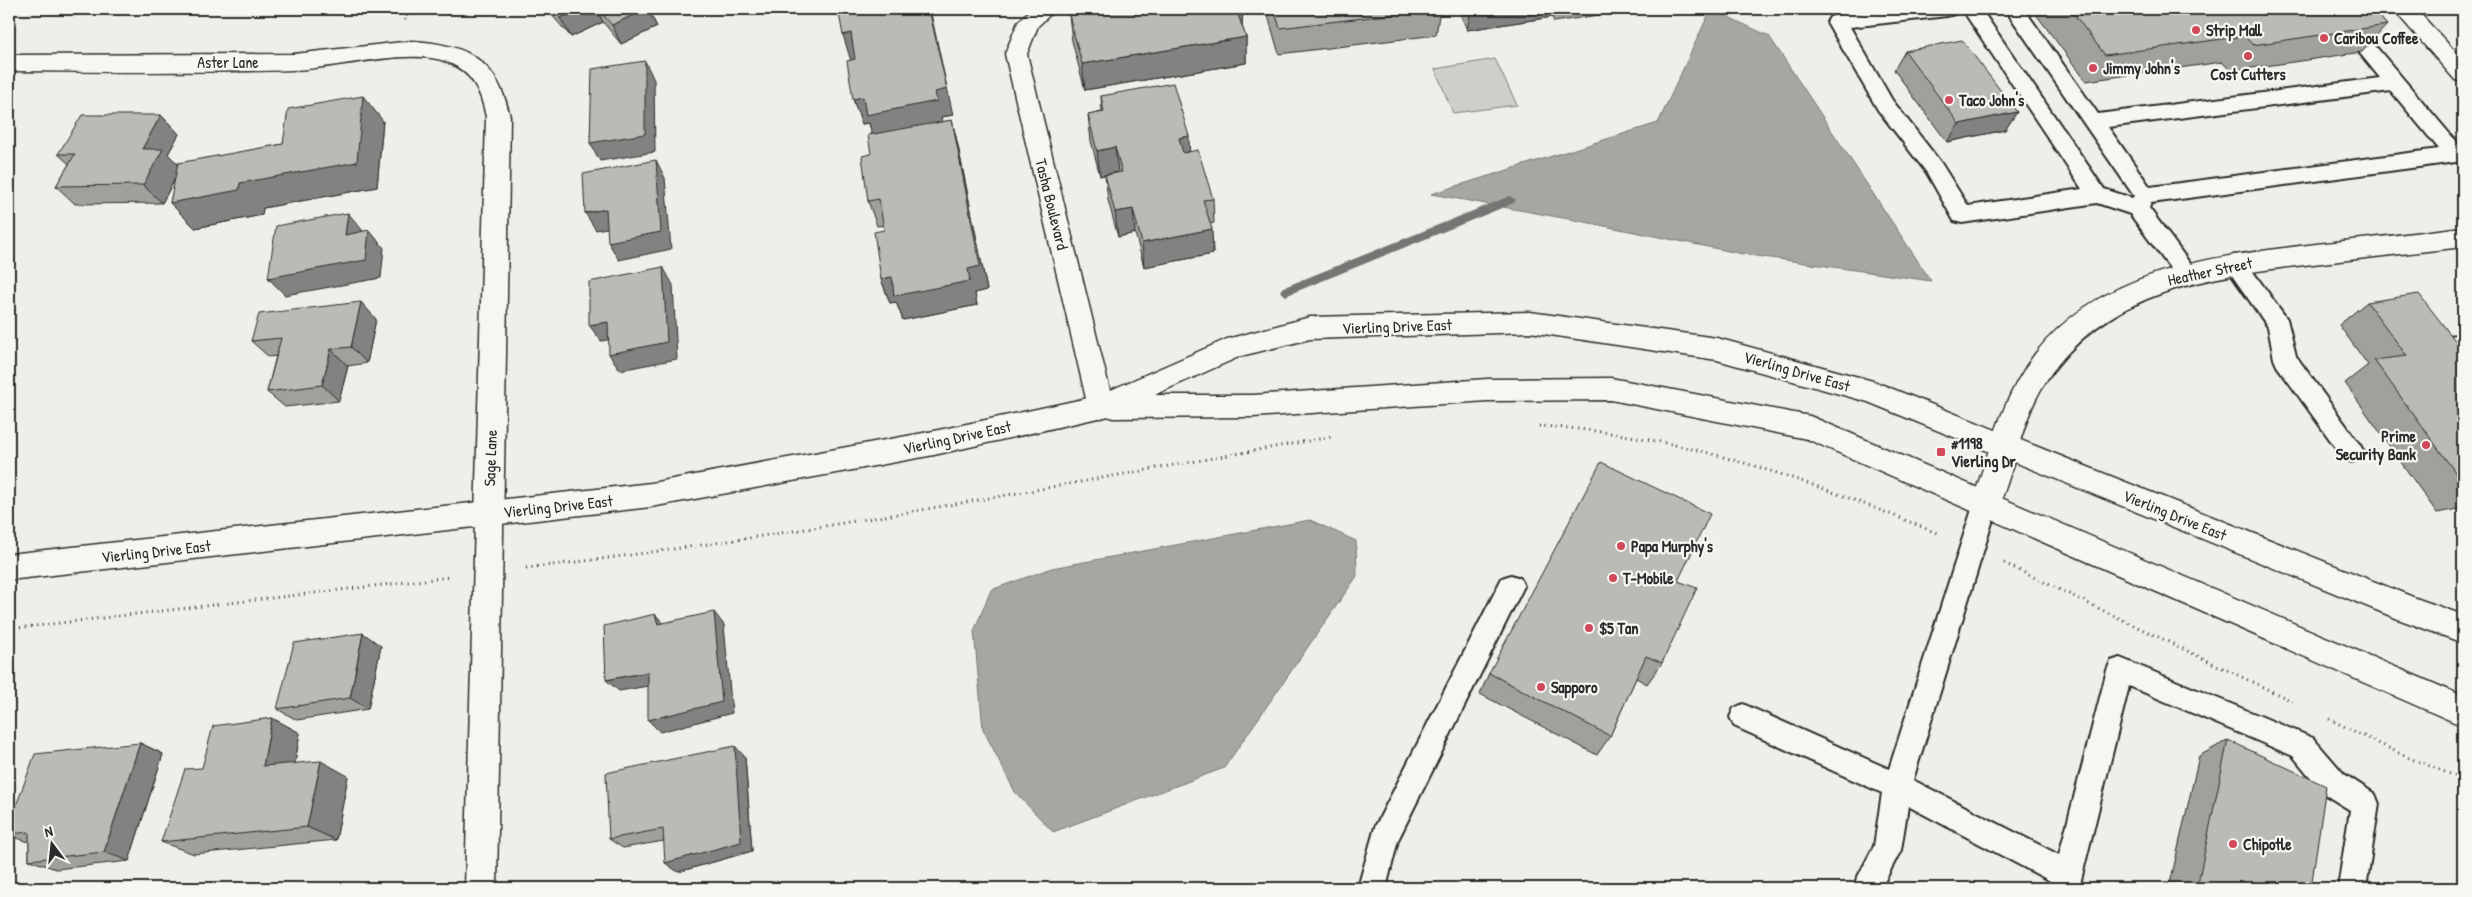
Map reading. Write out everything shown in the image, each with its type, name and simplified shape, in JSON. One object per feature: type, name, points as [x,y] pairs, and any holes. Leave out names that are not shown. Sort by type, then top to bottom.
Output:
[{"type":"street","name":"Tasha Boulevard","points":[[1045,9],[1029,22],[1016,54],[1102,407]]},
{"type":"street","points":[[2404,9],[2463,74]]},
{"type":"street","name":"Aster Lane","points":[[9,63],[294,62],[333,59],[391,50],[446,53]]},
{"type":"street","name":"Sage Lane","points":[[446,53],[466,61],[481,74],[493,94],[498,117],[481,888]]},
{"type":"street","name":"Heather Street","points":[[1986,503],[2028,390],[2046,361],[2073,331],[2113,304],[2145,286],[2186,273],[2235,264],[2463,237]]},
{"type":"street","name":"Vierling Drive East","points":[[1102,407],[1236,347],[1310,328],[1530,322],[1717,349],[1873,392],[2408,609],[2463,629]]},
{"type":"street","name":"Vierling Drive East","points":[[9,567],[651,495],[934,442],[1102,407],[1253,406],[1488,390],[1611,389],[1810,428],[2463,712]]},
{"type":"lane","points":[[1948,9],[1837,22],[1885,106],[1934,168],[1962,215],[2096,195],[2141,202],[2459,154]]},
{"type":"lane","points":[[1971,9],[2096,195]]},
{"type":"lane","points":[[2014,9],[2093,122],[2186,273]]},
{"type":"lane","points":[[2334,9],[2395,83],[2459,154]]},
{"type":"lane","points":[[2093,122],[2395,83]]},
{"type":"lane","points":[[2235,264],[2279,325],[2285,358],[2352,452]]},
{"type":"lane","points":[[2428,347],[2463,343]]},
{"type":"lane","points":[[1866,888],[1887,850],[1897,786],[1986,503]]},
{"type":"lane","points":[[1374,888],[1373,884],[1385,837],[1511,586]]},
{"type":"lane","points":[[1743,717],[1897,786],[2066,882],[2120,670],[2303,747],[2334,784],[2365,804],[2352,888]]},
{"type":"path","points":[[1531,426],[1570,427],[1655,441],[1754,464],[1828,489],[1972,548],[2302,706]]},
{"type":"path","points":[[9,629],[655,553],[767,536],[1332,437]]},
{"type":"path","points":[[2320,715],[2409,758],[2463,780]]},
{"type":"shaded area","points":[[1711,9],[1769,36],[1931,281],[1743,254],[1585,222],[1431,194],[1658,123]]},
{"type":"shaded area","points":[[1495,59],[1517,105],[1453,113],[1435,69]]},
{"type":"shaded area","points":[[1310,520],[1356,541],[1357,576],[1224,768],[1053,832],[1015,792],[983,729],[974,631],[991,590],[1052,568]]},
{"type":"building","points":[[553,9],[581,9],[560,18]]},
{"type":"building","points":[[598,9],[646,9],[612,25]]},
{"type":"building","points":[[838,9],[929,9],[947,89],[935,92],[937,101],[866,115],[863,97],[853,99],[847,61],[855,59],[851,33],[843,35]]},
{"type":"building","points":[[1088,9],[1236,9],[1246,37],[1082,64],[1069,15],[1089,12]]},
{"type":"building","points":[[1274,9],[1437,9],[1280,28]]},
{"type":"building","points":[[2070,9],[2372,9],[2387,25],[2253,45],[2244,36],[2105,55]]},
{"type":"building","points":[[1962,40],[2017,112],[1959,124],[1905,51]]},
{"type":"building","points":[[645,61],[645,134],[590,143],[592,69]]},
{"type":"building","points":[[1173,83],[1189,136],[1179,138],[1183,153],[1198,150],[1213,199],[1203,200],[1212,229],[1142,243],[1133,209],[1115,212],[1105,175],[1122,172],[1115,147],[1097,151],[1088,115],[1104,112],[1101,96]]},
{"type":"building","points":[[363,96],[357,162],[240,183],[239,190],[170,203],[178,163],[283,144],[288,109]]},
{"type":"building","points":[[82,115],[161,115],[142,149],[163,149],[143,185],[56,186],[75,154],[58,154]]},
{"type":"building","points":[[952,120],[980,266],[968,269],[970,281],[894,296],[892,277],[881,279],[874,232],[884,230],[879,199],[868,201],[862,156],[871,154],[868,135]]},
{"type":"building","points":[[656,160],[661,232],[608,242],[606,209],[585,213],[583,174]]},
{"type":"building","points":[[348,213],[345,235],[369,230],[366,260],[268,278],[276,226]]},
{"type":"building","points":[[663,267],[667,342],[609,354],[608,322],[589,325],[589,282]]},
{"type":"building","points":[[2419,294],[2461,348],[2463,348],[2463,483],[2374,360],[2407,356],[2367,302]]},
{"type":"building","points":[[361,302],[351,347],[331,349],[322,385],[267,392],[281,338],[251,341],[259,314]]},
{"type":"building","points":[[1601,462],[1710,514],[1678,581],[1697,588],[1662,663],[1646,656],[1610,736],[1489,673]]},
{"type":"building","points":[[714,612],[722,702],[648,720],[648,672],[606,680],[604,626],[655,614],[658,624]]},
{"type":"building","points":[[363,633],[350,698],[277,709],[294,643]]},
{"type":"building","points":[[272,718],[263,766],[321,761],[307,827],[161,842],[185,769],[202,768],[213,726]]},
{"type":"building","name":"Chipotle","points":[[2228,740],[2326,786],[2311,888],[2197,888]]},
{"type":"building","points":[[140,743],[104,852],[29,860],[29,832],[9,834],[9,825],[35,754]]},
{"type":"building","points":[[735,746],[741,842],[665,863],[663,829],[609,839],[606,773]]},
{"type":"waterway","points":[[1286,291],[1510,200]]},
{"type":"place","name":"Strip Mall","points":[[2196,30]]},
{"type":"place","name":"Caribou Coffee","points":[[2324,38]]},
{"type":"place","name":"Cost Cutters","points":[[2248,56]]},
{"type":"place","name":"Jimmy John's","points":[[2093,68]]},
{"type":"place","name":"Taco John's","points":[[1949,100]]},
{"type":"place","name":"Prime Security Bank","points":[[2426,445]]},
{"type":"place","name":"#1198 Vierling Dr","points":[[1941,452]]},
{"type":"place","name":"Papa Murphy's","points":[[1621,546]]},
{"type":"place","name":"T-Mobile","points":[[1613,578]]},
{"type":"place","name":"$5 Tan","points":[[1589,628]]},
{"type":"place","name":"Sapporo","points":[[1541,687]]},
{"type":"place","name":"Chipotle","points":[[2233,844]]}]
